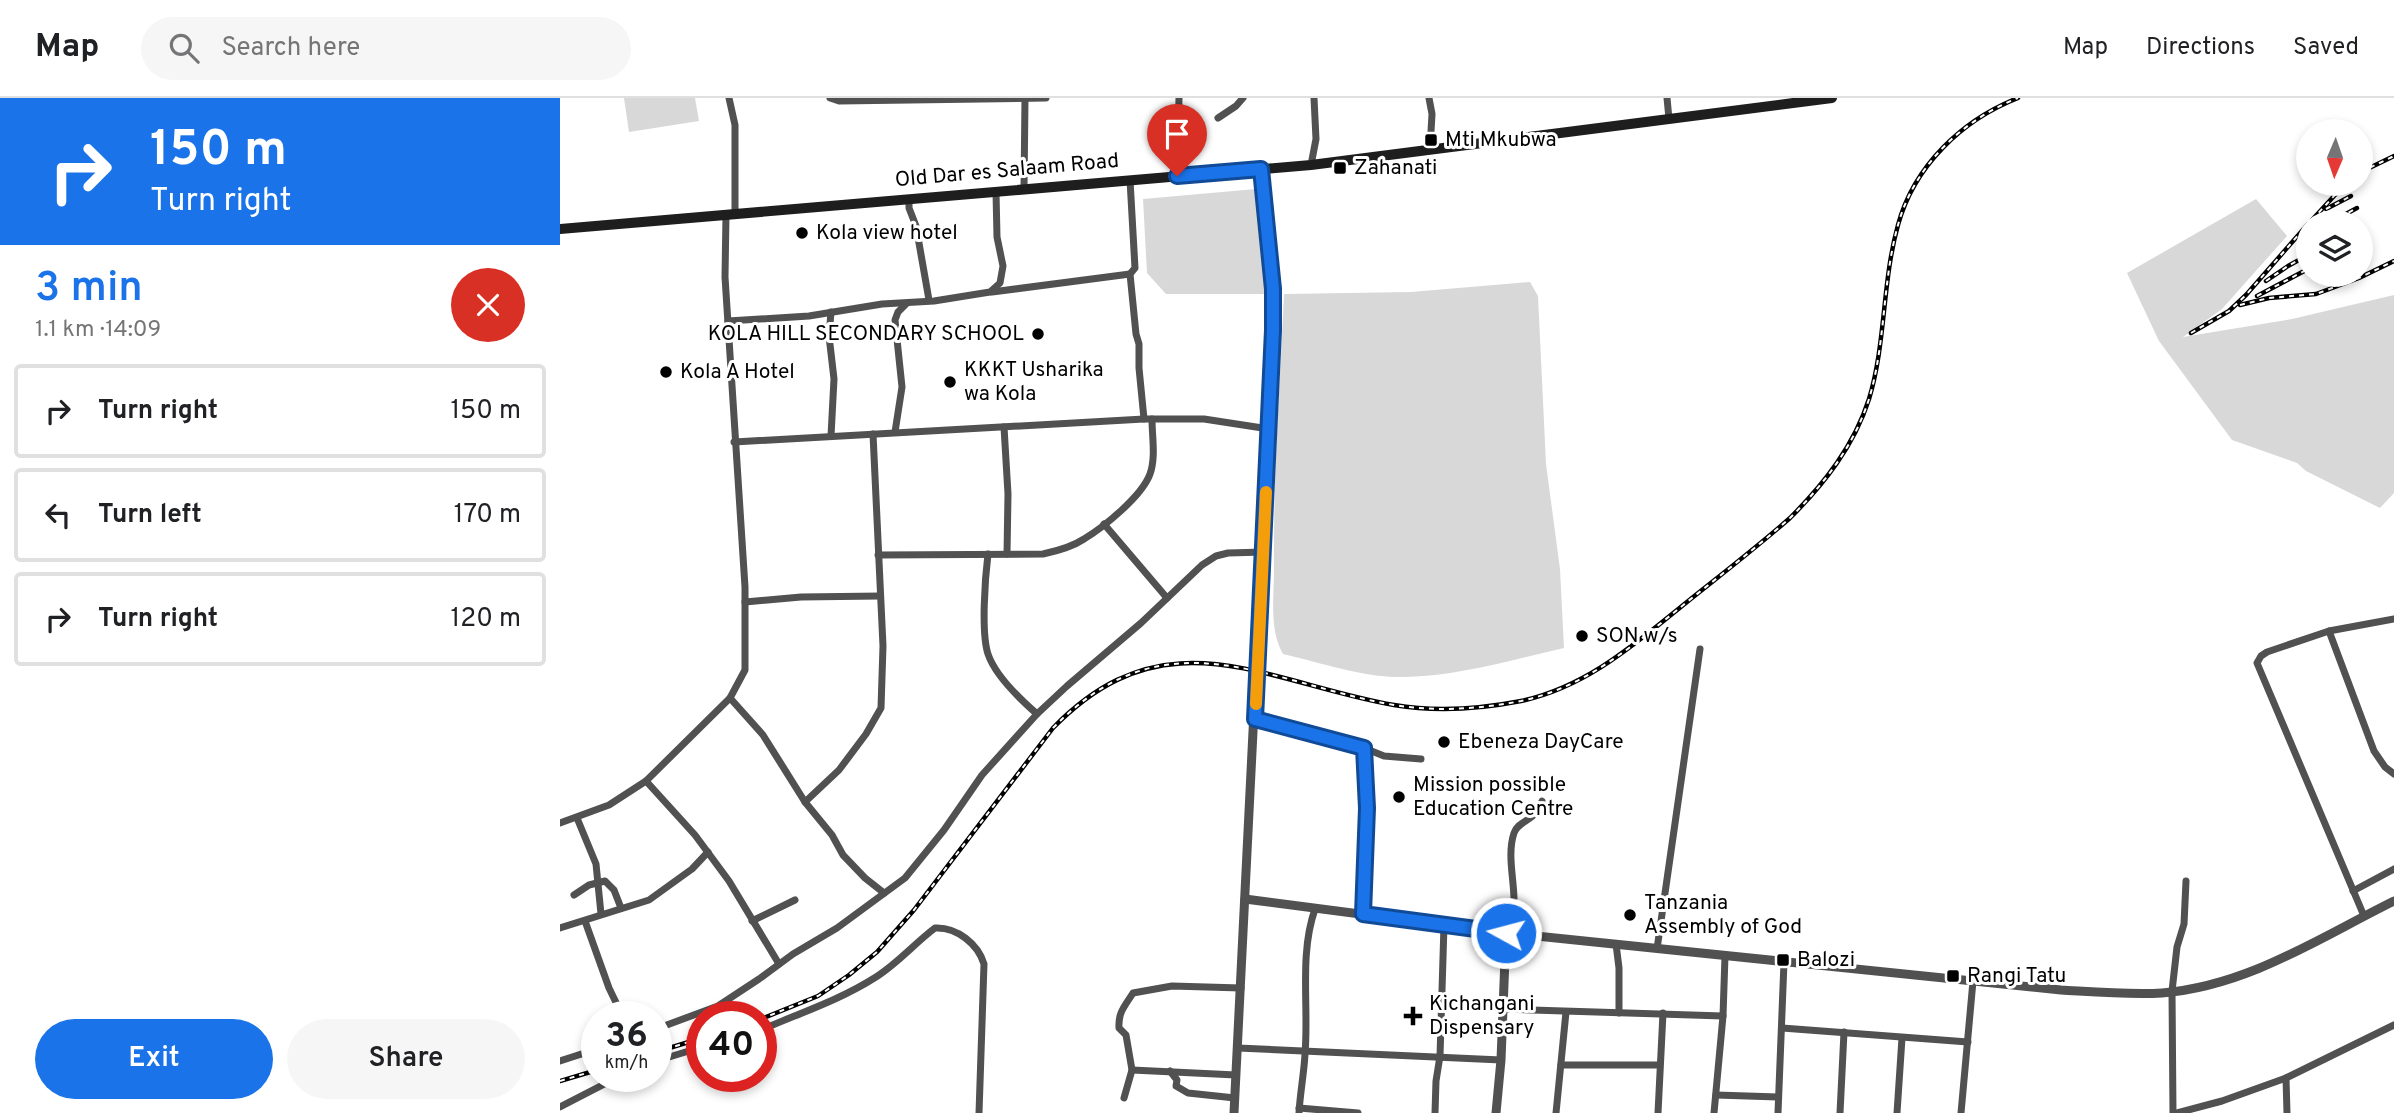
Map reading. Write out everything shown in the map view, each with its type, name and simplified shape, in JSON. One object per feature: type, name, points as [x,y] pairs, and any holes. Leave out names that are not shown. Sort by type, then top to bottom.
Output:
[{"type":"main road","name":"Old Dar es Salaam Road","points":[[560,229],[1311,165],[1826,98]]},
{"type":"street","points":[[560,823],[610,805],[646,781],[730,698],[745,670],[744,602],[724,258],[730,215],[735,125],[729,98]]},
{"type":"street","points":[[830,98],[839,101],[1046,98]]},
{"type":"street","points":[[1177,176],[1179,98]]},
{"type":"street","points":[[1217,118],[1243,98]]},
{"type":"street","points":[[1311,165],[1316,139],[1314,98]]},
{"type":"street","points":[[1429,98],[1432,114],[1430,149]]},
{"type":"street","points":[[1667,98],[1669,119]]},
{"type":"street","points":[[1024,189],[1025,99]]},
{"type":"street","points":[[1234,1113],[1269,429],[1273,289],[1261,169]]},
{"type":"street","points":[[728,321],[809,316],[883,304],[906,304],[1130,274],[1135,268],[1130,180]]},
{"type":"street","points":[[990,292],[1000,283],[1003,265],[997,237],[996,192]]},
{"type":"street","points":[[909,199],[929,300]]},
{"type":"street","points":[[878,555],[1043,554],[1056,551],[1083,540],[1143,488],[1150,475],[1153,449],[1139,368],[1139,344],[1130,274]]},
{"type":"street","points":[[895,432],[902,387],[895,320],[906,304]]},
{"type":"street","points":[[831,312],[829,336],[834,379],[831,436]]},
{"type":"street","points":[[734,442],[1148,419],[1215,420],[1269,429]]},
{"type":"street","points":[[1004,428],[1007,554]]},
{"type":"street","points":[[805,802],[839,770],[866,734],[881,708],[884,664],[873,434]]},
{"type":"street","points":[[1104,524],[1167,598]]},
{"type":"street","points":[[1007,538],[990,554],[985,599],[988,654],[1013,691],[1037,714]]},
{"type":"street","points":[[672,1025],[718,1006],[837,928],[905,878],[949,823],[982,775],[1037,714],[1202,565],[1216,556],[1228,553],[1264,552]]},
{"type":"street","points":[[744,602],[801,597],[880,596]]},
{"type":"street","points":[[2364,916],[2257,663],[2267,652],[2329,631],[2394,619]]},
{"type":"street","points":[[2329,631],[2374,751],[2385,767],[2394,774]]},
{"type":"street","points":[[1657,949],[1700,649]]},
{"type":"street","points":[[730,698],[763,735],[805,802],[832,835],[843,855],[884,893]]},
{"type":"street","points":[[1255,719],[1364,748],[1384,756],[1421,759]]},
{"type":"street","points":[[1363,914],[1367,766],[1364,748]]},
{"type":"street","points":[[1367,766],[1374,759],[1384,756]]},
{"type":"street","points":[[646,781],[708,852],[729,881],[779,964]]},
{"type":"street","points":[[1496,1113],[1506,933],[1514,900],[1512,860],[1515,831],[1539,812],[1542,801]]},
{"type":"street","points":[[577,818],[595,860],[601,914]]},
{"type":"street","points":[[560,928],[649,900],[692,869],[708,852]]},
{"type":"street","points":[[2353,891],[2394,869]]},
{"type":"street","points":[[574,895],[605,881],[614,890],[621,908]]},
{"type":"street","points":[[2186,881],[2184,924],[2177,947],[2172,991],[2175,1113],[2222,1101],[2286,1078],[2393,1029]]},
{"type":"street","points":[[1245,899],[1506,933],[2107,993],[2172,991],[2249,974],[2394,901]]},
{"type":"street","points":[[752,921],[795,900]]},
{"type":"street","points":[[1315,909],[1308,927],[1306,945],[1306,1052],[1299,1110],[1358,1113]]},
{"type":"street","points":[[585,921],[615,1001]]},
{"type":"street","points":[[1435,1113],[1440,1056],[1444,925]]},
{"type":"street","points":[[777,1023],[849,994],[890,968],[935,928],[959,934],[979,951],[984,964],[980,1112]]},
{"type":"street","points":[[1616,944],[1619,1013]]},
{"type":"street","points":[[1714,1113],[1724,1016],[1725,956]]},
{"type":"street","points":[[1778,1113],[1784,962]]},
{"type":"street","points":[[1961,1113],[1973,981]]},
{"type":"street","points":[[1124,1098],[1132,1070],[1126,1035],[1119,1028],[1118,1021],[1121,1009],[1133,993],[1172,986],[1241,988]]},
{"type":"street","points":[[1503,1009],[1724,1016]]},
{"type":"street","points":[[1556,1113],[1566,1012]]},
{"type":"street","points":[[1658,1113],[1662,1013]]},
{"type":"street","points":[[1782,1028],[1968,1042]]},
{"type":"street","points":[[1840,1113],[1844,1032]]},
{"type":"street","points":[[1897,1113],[1902,1038]]},
{"type":"street","points":[[1238,1048],[1501,1060]]},
{"type":"street","points":[[560,1061],[581,1054]]},
{"type":"street","points":[[1561,1065],[1658,1065]]},
{"type":"street","points":[[1132,1070],[1236,1075]]},
{"type":"street","points":[[1170,1071],[1175,1076],[1176,1086],[1183,1091],[1235,1098]]},
{"type":"street","points":[[2286,1078],[2287,1113]]},
{"type":"street","points":[[560,1107],[589,1092]]},
{"type":"street","points":[[1716,1095],[1778,1097]]},
{"type":"shaded area","points":[[624,98],[695,98],[699,121],[629,132]]},
{"type":"shaded area","points":[[1256,189],[1268,294],[1166,294],[1147,273],[1143,199]]},
{"type":"shaded area","points":[[2256,199],[2287,236],[2222,309],[2183,337],[2292,319],[2394,295],[2394,493],[2380,508],[2306,471],[2297,463],[2232,440],[2159,341],[2127,273]]},
{"type":"shaded area","points":[[1530,282],[1538,296],[1546,464],[1560,569],[1564,648],[1465,671],[1405,677],[1359,673],[1283,654],[1274,624],[1273,602],[1284,294],[1411,292]]},
{"type":"railway","points":[[777,1013],[818,996],[877,952],[914,910],[1053,728],[1095,693],[1136,672],[1176,664],[1217,664],[1394,705],[1458,709],[1505,704],[1545,694],[1589,674],[1629,648],[1790,518],[1815,492],[1837,463],[1855,433],[1869,399],[1878,356],[1889,268],[1905,204],[1928,165],[1960,132],[1997,107],[2018,98]]},
{"type":"railway","points":[[2373,166],[2394,156]]},
{"type":"railway","points":[[2321,210],[2334,196]]},
{"type":"railway","points":[[2326,209],[2351,196]]},
{"type":"railway","points":[[2353,210],[2357,208]]},
{"type":"railway","points":[[2191,333],[2229,311],[2296,238]]},
{"type":"railway","points":[[2240,305],[2269,298],[2316,294],[2394,261]]},
{"type":"railway","points":[[2266,281],[2296,262]]},
{"type":"railway","points":[[2257,296],[2296,275]]},
{"type":"railway","points":[[672,1047],[686,1043]]},
{"type":"railway","points":[[560,1081],[581,1075]]},
{"type":"slow traffic","points":[[1256,704],[1266,492]]},
{"type":"place","name":"Mti Mkubwa","points":[[1431,140]]},
{"type":"place","name":"Zahanati","points":[[1340,168]]},
{"type":"place","name":"Kola view hotel","points":[[802,233]]},
{"type":"place","name":"KOLA HILL SECONDARY SCHOOL","points":[[1038,334]]},
{"type":"place","name":"Kola A Hotel","points":[[666,372]]},
{"type":"place","name":"KKKT Usharika wa Kola","points":[[950,382]]},
{"type":"place","name":"SON w/s","points":[[1582,636]]},
{"type":"place","name":"Ebeneza DayCare","points":[[1444,742]]},
{"type":"place","name":"Mission possible Education Centre","points":[[1399,797]]},
{"type":"place","name":"Tanzania Assembly of God","points":[[1630,915]]},
{"type":"place","name":"Balozi","points":[[1783,960]]},
{"type":"place","name":"Rangi Tatu","points":[[1953,976]]},
{"type":"place","name":"Kichangani Dispensary","points":[[1413,1016]]},
{"type":"route","points":[[1177,176],[1261,169],[1273,289],[1273,330],[1255,719],[1364,748],[1367,808],[1363,914],[1506,933]]}]
